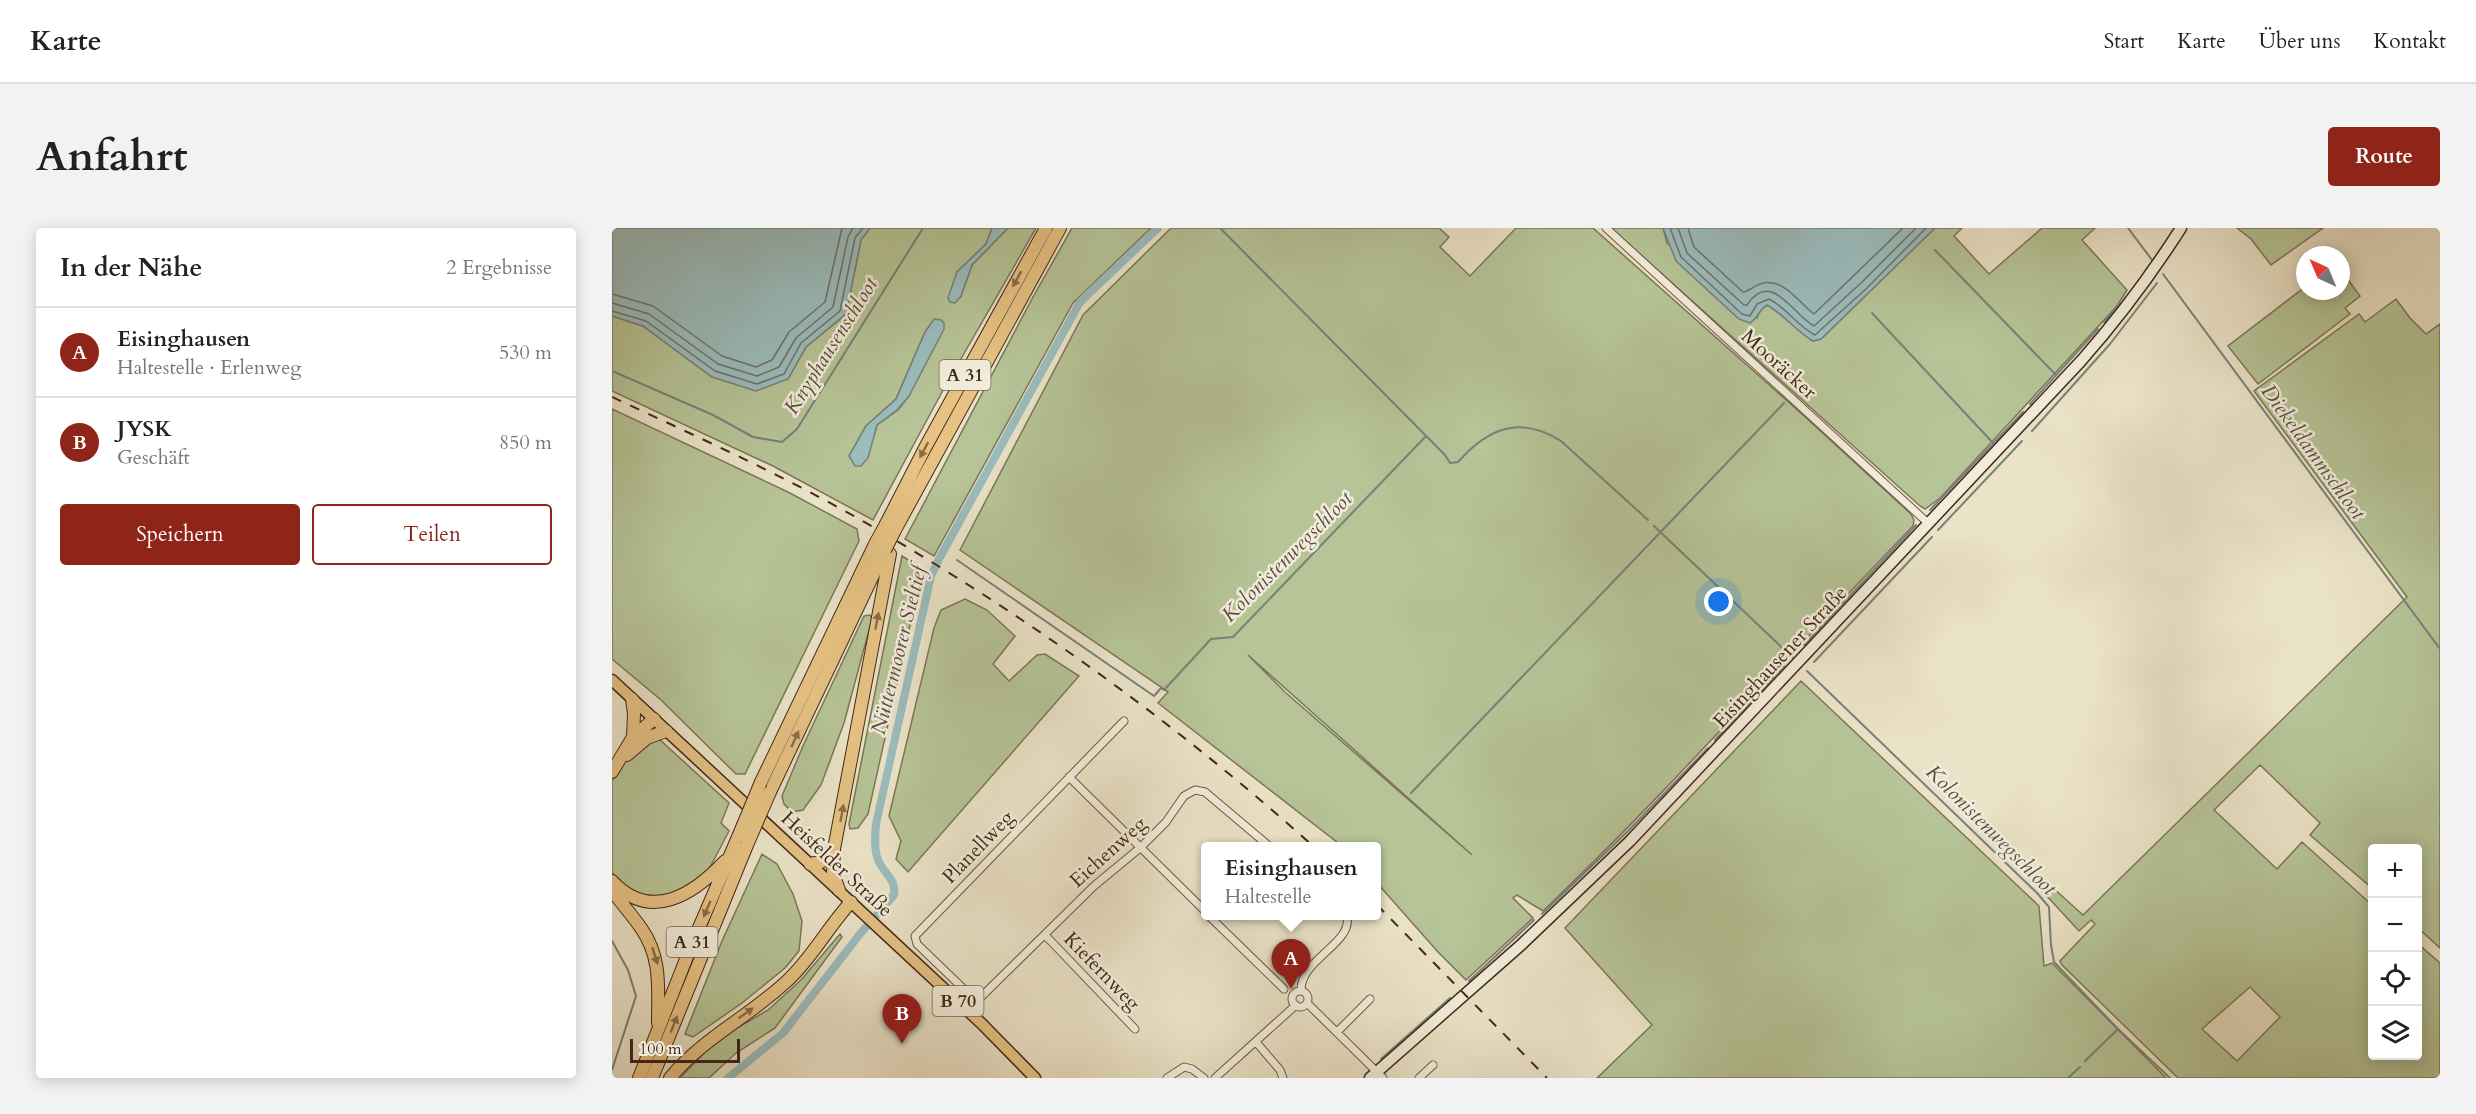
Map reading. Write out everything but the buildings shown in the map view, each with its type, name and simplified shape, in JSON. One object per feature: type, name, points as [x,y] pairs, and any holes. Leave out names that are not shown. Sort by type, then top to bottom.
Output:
[{"type":"highway","name":"A 31","points":[[639,1078],[730,855],[743,841],[771,792],[887,540],[926,446],[1046,228]]},
{"type":"highway","name":"A 31","points":[[652,1078],[743,841],[761,782],[887,540],[1060,228]]},
{"type":"highway","points":[[839,890],[833,873],[834,849],[887,540]]},
{"type":"highway","points":[[632,699],[633,737]]},
{"type":"highway","points":[[615,768],[633,737],[654,719]]},
{"type":"highway","points":[[615,768],[647,738],[666,731]]},
{"type":"highway","points":[[810,864],[821,862],[834,849]]},
{"type":"highway","points":[[612,881],[627,894],[640,899],[655,902],[670,900],[696,887],[730,855]]},
{"type":"highway","points":[[612,890],[641,928],[653,949],[659,982],[658,1030]]},
{"type":"highway","points":[[670,1078],[699,1047],[786,982],[802,967],[835,919],[851,902]]},
{"type":"main road","name":"Heisfelder Straße","points":[[612,680],[982,1024],[1035,1078]]},
{"type":"street","name":"Mooräcker","points":[[1606,228],[1929,524]]},
{"type":"street","name":"Eisinghausener Straße","points":[[1376,1076],[1595,876],[1684,785],[2103,336],[2155,268],[2181,228]]},
{"type":"street","name":"Planellweg","points":[[971,996],[917,944],[915,936],[1124,721]]},
{"type":"street","points":[[1070,777],[1201,907]]},
{"type":"street","name":"Eichenweg","points":[[971,996],[982,996],[1094,886],[1140,848],[1166,822],[1184,796],[1197,790],[1209,794],[1264,842]]},
{"type":"street","points":[[1214,920],[1284,989]]},
{"type":"street","points":[[1301,991],[1302,981],[1307,971],[1346,929],[1347,920]]},
{"type":"street","name":"Kiefernweg","points":[[1044,935],[1135,1029]]},
{"type":"street","points":[[1215,1078],[1296,1005],[1301,1006],[1306,1003],[1308,995],[1301,991]]},
{"type":"street","points":[[1296,1005],[1293,996],[1301,991]]},
{"type":"street","points":[[1337,1032],[1370,999]]},
{"type":"street","points":[[1306,1003],[1337,1032],[1376,1076]]},
{"type":"street","points":[[1256,1042],[1280,1070],[1283,1078]]},
{"type":"street","points":[[1419,1078],[1433,1065]]},
{"type":"street","points":[[1167,1078],[1184,1067],[1192,1069],[1204,1078]]},
{"type":"green space","points":[[870,228],[992,228],[986,244],[957,272],[961,296],[972,265],[1008,228],[1036,228],[942,392],[873,520],[773,466],[612,391],[612,316],[643,326],[712,377],[788,379],[806,347],[846,314],[861,239]],"holes":[[[935,319],[909,396],[898,410],[877,425],[875,433],[849,456],[866,426],[896,399],[925,332]]]},
{"type":"green space","points":[[1072,228],[1151,228],[1073,303],[934,556],[905,539]]},
{"type":"green space","points":[[1171,228],[1439,228],[1449,237],[1440,247],[1470,276],[1516,228],[1593,228],[1803,415],[1911,514],[1914,520],[1913,526],[1684,769],[1543,911],[1517,895],[1513,898],[1533,918],[1466,980],[1381,888],[1381,842],[1337,842],[1158,703],[1168,692],[960,550],[1083,315]],"holes":[[[1248,655],[1472,855],[1285,692]]]},
{"type":"green space","points":[[1611,228],[1663,228],[1667,243],[1757,318],[1761,309],[1767,305],[1813,341],[1821,339],[1935,228],[1962,228],[1954,236],[1989,274],[2042,228],[2095,228],[2082,240],[2127,290],[2117,306],[1940,498],[1925,509]]},
{"type":"green space","points":[[2237,228],[2323,228],[2271,265],[2251,239]]},
{"type":"green space","points":[[2350,282],[2360,296],[2345,308],[2350,314],[2258,384],[2228,346],[2296,294],[2296,300],[2350,300]]},
{"type":"green space","points":[[2396,299],[2426,334],[2440,324],[2440,948],[2422,932],[2422,844],[2368,844],[2368,885],[2310,835],[2320,823],[2260,765],[2214,810],[2277,869],[2302,842],[2368,901],[2368,1060],[2422,1060],[2422,947],[2440,963],[2440,1078],[2178,1078],[2062,965],[2060,961],[2095,924],[2091,920],[2079,931],[2009,855],[2013,852],[2083,915],[2407,597],[2254,391],[2359,314],[2365,322]],"holes":[[[2250,987],[2280,1017],[2237,1061],[2202,1029]]]},
{"type":"green space","points":[[612,409],[788,492],[857,529],[859,541],[745,774],[736,774],[661,700],[612,659]]},
{"type":"green space","points":[[902,556],[925,570],[920,581],[868,814],[858,828],[850,829],[849,824]]},
{"type":"green space","points":[[965,599],[987,610],[1015,636],[993,664],[1009,681],[1037,655],[1045,654],[1079,676],[908,872],[896,859],[901,841],[889,816],[934,628],[941,610]]},
{"type":"green space","points":[[870,615],[872,619],[844,723],[821,785],[803,810],[792,812],[784,804],[782,796],[864,616]]},
{"type":"green space","points":[[1801,681],[2039,906],[2044,966],[2052,963],[2166,1078],[1597,1078],[1652,1025],[1565,928]]},
{"type":"green space","points":[[659,739],[729,803],[721,823],[729,831],[707,873],[667,898],[637,894],[619,882],[612,872],[612,781],[627,759],[641,745]]},
{"type":"green space","points":[[762,854],[777,864],[793,894],[802,921],[799,951],[785,968],[742,1003],[693,1037],[685,1034],[722,941]]},
{"type":"green space","points":[[840,934],[842,937],[775,1028],[736,1053],[709,1078],[680,1078],[705,1052],[737,1028],[768,1010],[801,980]]},
{"type":"water","points":[[612,228],[870,228],[861,240],[846,314],[806,347],[788,379],[756,391],[712,377],[643,326],[612,316]]},
{"type":"water","points":[[992,228],[1008,228],[972,265],[961,296],[955,303],[950,302],[948,298],[957,272],[986,244]]},
{"type":"water","points":[[1663,228],[1935,228],[1821,339],[1813,341],[1767,305],[1750,323],[1739,319],[1676,261]]},
{"type":"water","points":[[934,319],[944,323],[944,329],[909,396],[897,410],[877,425],[868,458],[861,466],[855,466],[849,456],[866,426],[896,399],[925,332]]},
{"type":"waterway","name":"Knyphausenschloot","points":[[612,371],[713,415],[753,437],[782,442],[797,429],[923,228]]},
{"type":"waterway","name":"Nüttermoorer Sieltief","points":[[728,1078],[783,1033],[860,934],[894,895],[891,879],[877,857],[876,824],[931,576],[1080,302],[1158,228]]},
{"type":"waterway","name":"Kolonistenwegschloot","points":[[1220,228],[1445,455],[1450,463],[1458,462],[1481,441],[1505,429],[1518,427],[1546,433],[1561,441],[1648,520]]},
{"type":"waterway","name":"Diekeldammschloot","points":[[2128,228],[2152,260]]},
{"type":"waterway","points":[[1935,250],[2056,375]]},
{"type":"waterway","name":"Diekeldammschloot","points":[[2163,274],[2440,649]]},
{"type":"waterway","points":[[2032,431],[2110,344],[2157,283]]},
{"type":"waterway","points":[[2104,322],[2117,306]]},
{"type":"waterway","points":[[1872,313],[1993,443]]},
{"type":"waterway","points":[[2030,404],[2098,329]]},
{"type":"waterway","points":[[1411,793],[1784,403]]},
{"type":"waterway","points":[[1930,510],[2023,412]]},
{"type":"waterway","name":"Kolonistenwegschloot","points":[[957,560],[1154,696],[1161,688],[1164,690],[1211,639],[1233,637],[1426,436]]},
{"type":"waterway","points":[[1938,530],[2022,441]]},
{"type":"waterway","points":[[1804,645],[1916,525]]},
{"type":"waterway","name":"Kolonistenwegschloot","points":[[1654,526],[1793,658]]},
{"type":"waterway","points":[[1814,662],[1932,537]]},
{"type":"waterway","points":[[1715,740],[1784,666]]},
{"type":"waterway","name":"Kolonistenwegschloot","points":[[1807,671],[2037,893],[2049,907],[2054,962],[2118,1029],[2170,1078]]},
{"type":"waterway","points":[[1542,914],[1629,830],[1708,748]]},
{"type":"waterway","points":[[1469,981],[1534,920]]},
{"type":"waterway","name":"Knyphausenschloot","points":[[612,941],[628,970],[636,996],[612,1070]]},
{"type":"waterway","points":[[1381,1059],[1450,998]]},
{"type":"waterway","points":[[2085,1061],[2117,1030]]},
{"type":"waterway","points":[[2068,1078],[2080,1067]]},
{"type":"railway","points":[[612,397],[809,492],[873,527],[989,598],[1046,636],[1156,716],[1262,801],[1308,842]]},
{"type":"railway","points":[[1381,909],[1547,1078]]},
{"type":"place","name":"Eisinghausen","points":[[1291,989]]},
{"type":"place","name":"JYSK","points":[[902,1044]]}]
